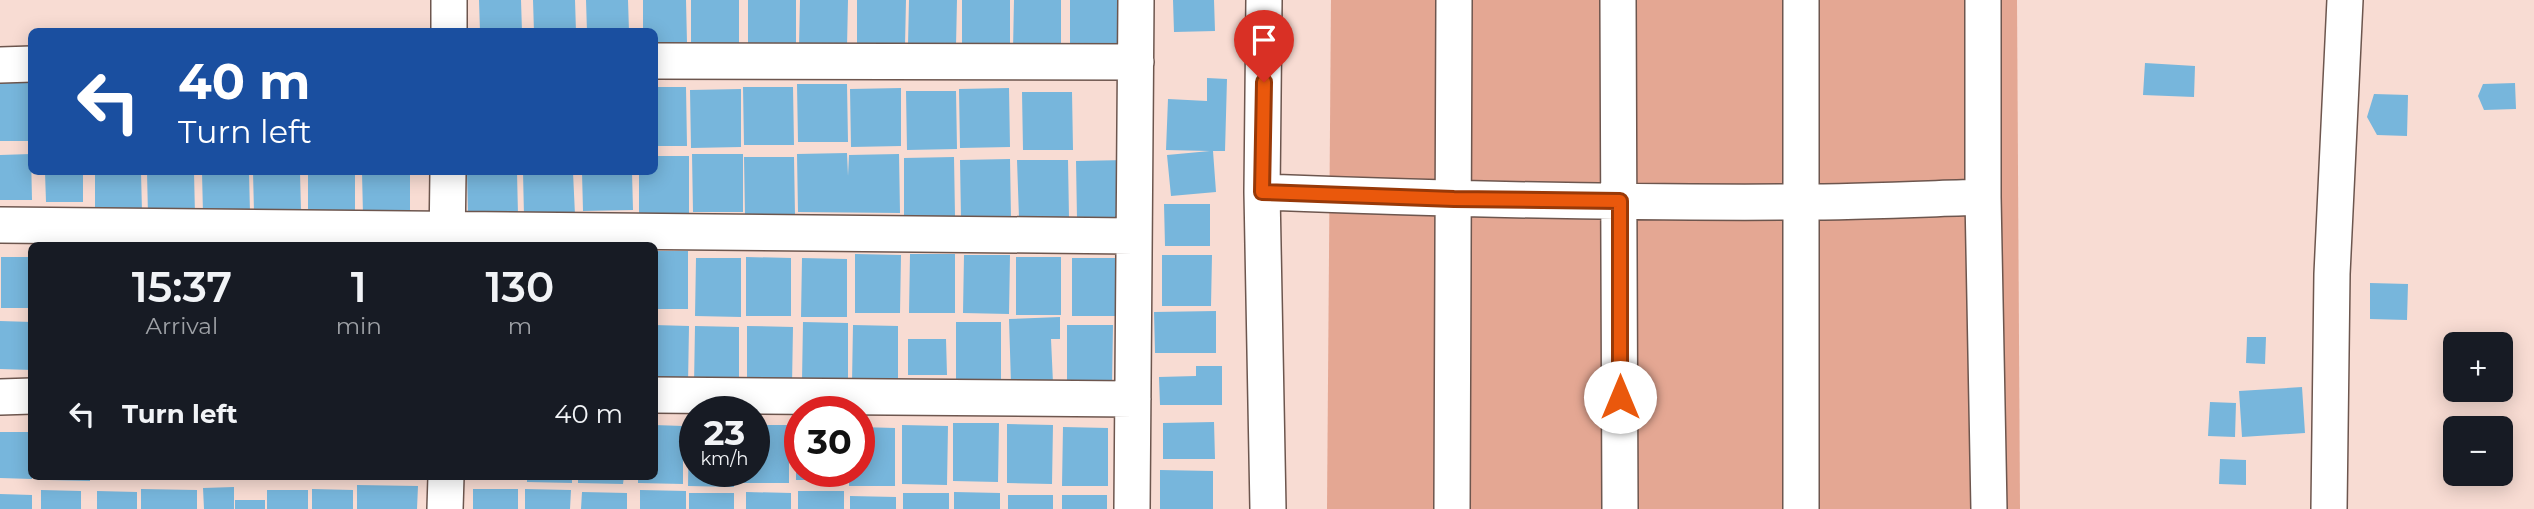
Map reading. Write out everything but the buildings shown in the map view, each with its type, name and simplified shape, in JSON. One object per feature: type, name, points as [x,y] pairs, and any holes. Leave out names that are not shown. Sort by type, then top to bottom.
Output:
[{"type":"street","points":[[449,0],[449,28]]},
{"type":"street","points":[[1132,509],[1132,236],[1136,0]]},
{"type":"street","points":[[1264,0],[1262,192],[1268,509]]},
{"type":"street","points":[[1452,509],[1454,0]]},
{"type":"street","points":[[1618,0],[1620,509]]},
{"type":"street","points":[[1801,0],[1801,509]]},
{"type":"street","points":[[1983,0],[1983,197],[1989,509]]},
{"type":"street","points":[[2329,509],[2332,274],[2345,0]]},
{"type":"street","points":[[658,61],[1136,62]]},
{"type":"street","points":[[0,65],[28,64]]},
{"type":"street","points":[[447,238],[448,175]]},
{"type":"street","points":[[1262,192],[1454,199],[1620,201],[1800,202],[1983,197]]},
{"type":"street","points":[[0,225],[447,238],[1132,236]]},
{"type":"street","points":[[658,395],[1133,399]]},
{"type":"street","points":[[0,397],[28,397]]},
{"type":"street","points":[[445,509],[446,480]]},
{"type":"shaded area","points":[[1331,0],[2017,0],[2020,509],[1327,509]]},
{"type":"route","points":[[1264,82],[1262,192],[1454,199],[1620,201],[1620,397]]}]
